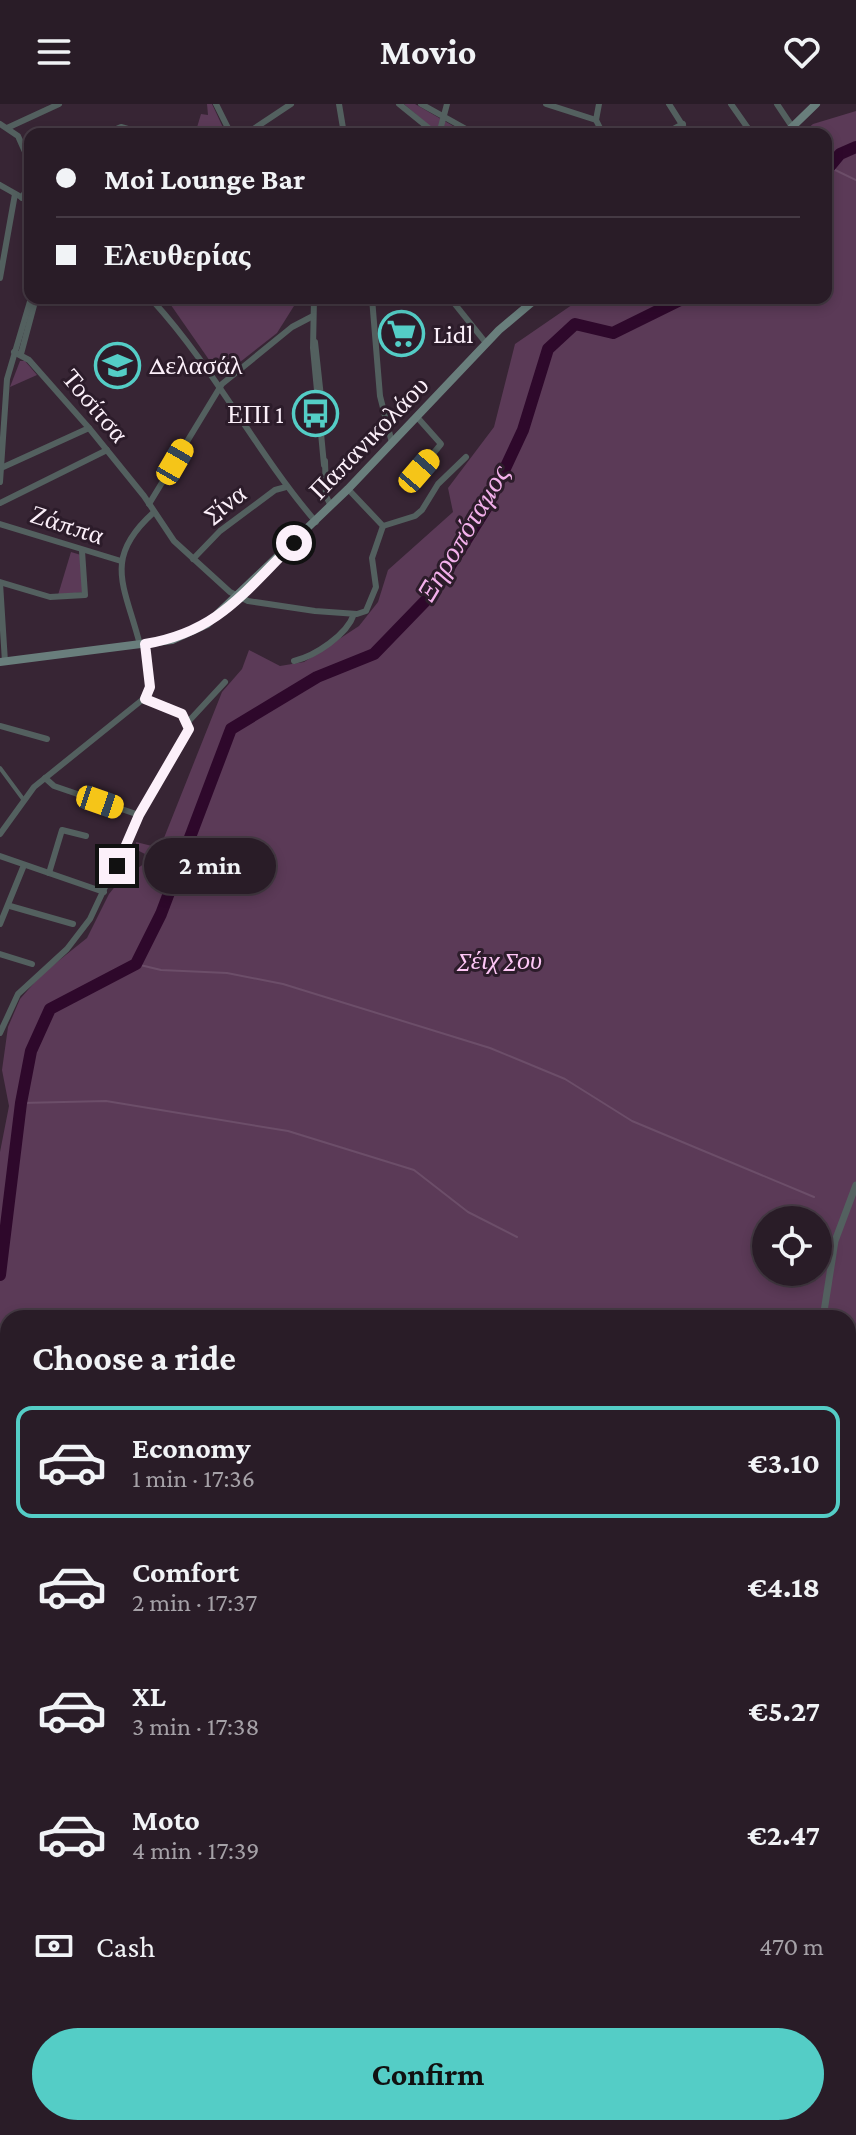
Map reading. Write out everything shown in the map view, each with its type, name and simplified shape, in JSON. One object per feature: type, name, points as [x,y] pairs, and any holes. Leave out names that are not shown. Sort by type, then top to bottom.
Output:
[{"type":"main road","points":[[792,128],[812,106]]},
{"type":"main road","name":"Παπανικολάου","points":[[2,662],[142,644],[196,631],[239,597],[316,522],[525,304]]},
{"type":"street","points":[[216,104],[228,128]]},
{"type":"street","points":[[255,128],[291,104]]},
{"type":"street","points":[[339,104],[343,128]]},
{"type":"street","points":[[399,104],[430,128]]},
{"type":"street","points":[[421,104],[464,128]]},
{"type":"street","points":[[440,128],[447,104]]},
{"type":"street","points":[[546,104],[563,106],[596,120]]},
{"type":"street","points":[[599,104],[596,120],[600,128]]},
{"type":"street","points":[[669,104],[685,128]]},
{"type":"street","points":[[731,104],[748,128]]},
{"type":"street","points":[[777,104],[788,128]]},
{"type":"street","points":[[3,126],[56,105]]},
{"type":"street","points":[[675,128],[683,124]]},
{"type":"street","points":[[3,126],[21,139],[24,147]]},
{"type":"street","points":[[0,185],[24,199]]},
{"type":"street","points":[[0,278],[18,196],[24,190]]},
{"type":"street","points":[[0,482],[10,366],[32,304]]},
{"type":"street","points":[[156,304],[183,335],[286,487],[316,522]]},
{"type":"street","points":[[314,304],[326,496],[331,506]]},
{"type":"street","points":[[372,304],[380,396],[392,443]]},
{"type":"street","points":[[455,304],[486,343]]},
{"type":"street","points":[[149,504],[219,387],[292,327],[313,316]]},
{"type":"street","name":"Τοσίτσα","points":[[17,353],[89,428],[153,513],[193,559],[239,597]]},
{"type":"street","points":[[0,365],[10,366]]},
{"type":"street","points":[[417,417],[441,444],[419,471]]},
{"type":"street","points":[[1,468],[89,428]]},
{"type":"street","points":[[0,503],[107,450]]},
{"type":"street","points":[[383,526],[415,516],[438,484],[466,457]]},
{"type":"street","name":"Σίνα","points":[[193,559],[220,531],[275,490],[286,487]]},
{"type":"street","points":[[239,597],[354,614],[366,611],[376,591],[372,558],[383,526],[378,517],[348,489]]},
{"type":"street","points":[[0,834],[23,799],[45,778],[145,699],[150,687],[121,561],[128,537],[153,513]]},
{"type":"street","name":"Ζάππα","points":[[0,524],[121,561]]},
{"type":"street","points":[[2,662],[0,582],[54,598],[87,593],[82,551]]},
{"type":"street","points":[[294,661],[306,657],[343,632],[354,614]]},
{"type":"street","points":[[188,722],[225,682]]},
{"type":"street","points":[[0,1033],[18,994],[72,943],[104,892],[139,815],[189,732],[188,722],[180,713],[145,699]]},
{"type":"street","points":[[0,726],[47,739]]},
{"type":"street","points":[[0,768],[23,799]]},
{"type":"street","points":[[45,778],[58,788],[139,815]]},
{"type":"street","points":[[49,873],[62,830],[86,836]]},
{"type":"street","points":[[0,856],[104,892]]},
{"type":"street","points":[[0,924],[10,906],[24,865]]},
{"type":"street","points":[[10,906],[73,924]]},
{"type":"street","points":[[0,954],[32,964]]},
{"type":"street","points":[[824,1310],[835,1241],[856,1185]]},
{"type":"green space","points":[[207,104],[212,104],[223,128],[197,128],[201,114],[208,115]]},
{"type":"green space","points":[[404,104],[415,104],[457,128],[432,128]]},
{"type":"green space","name":"Σέιχ Σου","points":[[856,111],[856,1310],[0,1310],[0,1152],[9,1106],[2,1070],[8,1027],[20,999],[42,974],[87,938],[109,894],[121,879],[153,858],[137,850],[136,842],[160,848],[222,692],[242,669],[249,650],[280,666],[304,662],[359,626],[378,602],[388,570],[453,512],[448,488],[494,427],[515,344],[573,304],[832,304],[832,128],[808,128]]},
{"type":"green space","points":[[170,304],[295,304],[277,333],[221,377]]},
{"type":"green space","points":[[20,361],[25,361],[37,375],[10,387]]},
{"type":"green space","points":[[71,552],[81,555],[84,592],[58,595]]},
{"type":"waterway","name":"Ξηροπόταμος","points":[[832,164],[840,154],[856,147]]},
{"type":"waterway","points":[[832,168],[856,180]]},
{"type":"waterway","name":"Ξηροπόταμος","points":[[0,1275],[21,1103],[31,1051],[50,1009],[136,964],[161,914],[231,729],[317,677],[374,654],[433,593],[488,505],[523,430],[548,349],[575,324],[613,333],[672,304]]},
{"type":"waterway","points":[[136,964],[161,970],[227,973],[283,984],[490,1048],[565,1079],[632,1121],[814,1197]]},
{"type":"waterway","points":[[21,1103],[106,1101],[288,1131],[414,1170],[468,1212],[517,1237]]},
{"type":"place","name":"Lidl","points":[[402,334]]},
{"type":"place","name":"Δελασάλ","points":[[118,365]]},
{"type":"place","name":"ΕΠΙ 1","points":[[315,414]]},
{"type":"route","points":[[117,866],[139,815],[189,732],[188,721],[182,714],[145,699],[150,687],[145,644],[180,638],[207,624],[294,543]]}]
